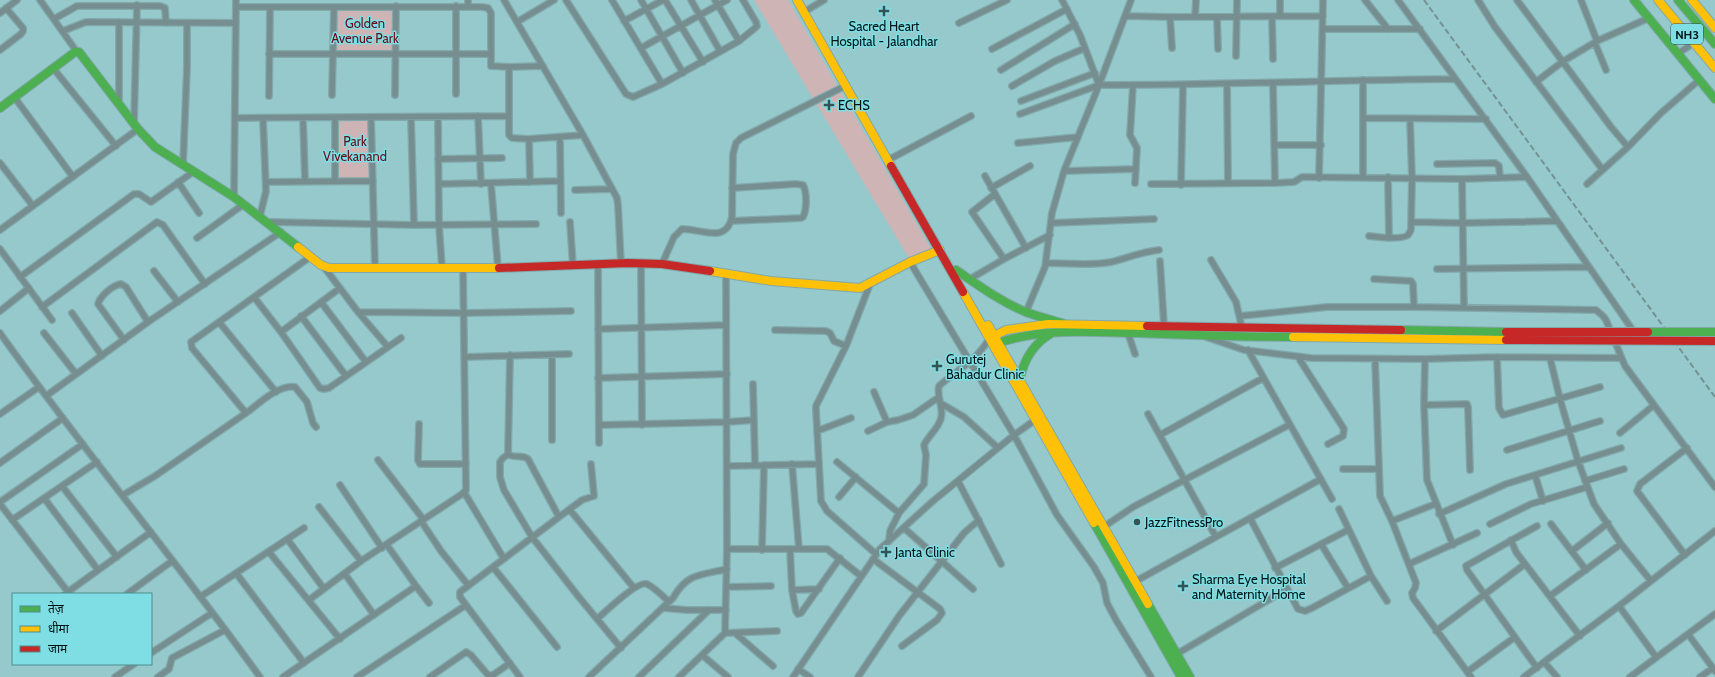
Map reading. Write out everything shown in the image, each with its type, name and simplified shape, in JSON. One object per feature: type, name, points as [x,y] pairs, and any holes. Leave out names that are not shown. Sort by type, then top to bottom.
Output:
[{"type":"main road","points":[[797,0],[945,258],[951,273],[1020,380],[1105,526],[1136,581],[1174,656],[1182,677]]},
{"type":"main road","points":[[1634,0],[1715,100]]},
{"type":"main road","name":"NH3","points":[[1658,0],[1715,68]]},
{"type":"main road","name":"NH3","points":[[1678,0],[1715,44]]},
{"type":"main road","points":[[1692,0],[1714,29]]},
{"type":"main road","points":[[0,108],[77,52],[85,58],[136,126],[155,147],[244,204],[324,267],[498,268],[662,264],[771,281],[860,288],[910,262],[940,250]]},
{"type":"main road","points":[[945,258],[956,270],[989,293],[1026,312],[1079,328],[1128,333],[1506,336],[1634,332],[1715,332]]},
{"type":"main road","points":[[956,270],[1035,420],[1174,656],[1190,677]]},
{"type":"main road","points":[[994,340],[1006,330],[1027,326],[1065,324]]},
{"type":"main road","points":[[994,340],[1079,328],[1164,326],[1715,341]]},
{"type":"main road","points":[[1020,380],[1022,368],[1034,346],[1043,337],[1052,333]]},
{"type":"street","points":[[0,13],[17,0]]},
{"type":"street","points":[[40,0],[77,52]]},
{"type":"street","points":[[234,197],[236,0]]},
{"type":"street","points":[[468,0],[468,6]]},
{"type":"street","points":[[504,0],[583,135],[612,189],[618,205],[622,264]]},
{"type":"street","points":[[517,22],[554,0]]},
{"type":"street","points":[[566,0],[626,94],[633,97],[662,84],[703,62],[739,41],[757,26],[743,0]]},
{"type":"street","points":[[612,0],[662,84]]},
{"type":"street","points":[[641,0],[683,73]]},
{"type":"street","points":[[624,22],[664,0],[682,26],[703,62]]},
{"type":"street","points":[[691,0],[720,51]]},
{"type":"street","points":[[714,0],[739,41]]},
{"type":"street","points":[[641,48],[701,16],[727,0]]},
{"type":"street","points":[[804,12],[824,0]]},
{"type":"street","points":[[959,22],[1007,0]]},
{"type":"street","points":[[1062,0],[1075,24],[1099,85]]},
{"type":"street","points":[[1026,312],[1046,263],[1056,194],[1131,0]]},
{"type":"street","points":[[1195,17],[1196,0]]},
{"type":"street","points":[[1236,56],[1237,0]]},
{"type":"street","points":[[1280,0],[1280,16]]},
{"type":"street","points":[[1319,178],[1321,145],[1323,0]]},
{"type":"street","points":[[1365,0],[1388,29]]},
{"type":"street","points":[[1398,0],[1486,120],[1634,332]]},
{"type":"street","points":[[1478,0],[1495,27],[1602,169]]},
{"type":"street","points":[[1517,0],[1562,62],[1628,147]]},
{"type":"street","points":[[1581,0],[1606,70]]},
{"type":"street","points":[[54,19],[77,3],[137,5],[164,7],[166,23]]},
{"type":"street","points":[[236,7],[334,7],[382,3],[396,6],[485,7],[491,13],[491,66],[543,66]]},
{"type":"street","points":[[0,230],[116,146],[136,126],[137,5]]},
{"type":"street","points":[[395,95],[396,6]]},
{"type":"street","points":[[456,6],[456,94]]},
{"type":"street","points":[[269,96],[270,7]]},
{"type":"street","points":[[332,95],[334,7]]},
{"type":"street","points":[[0,50],[21,34],[23,30],[23,28],[6,8]]},
{"type":"street","points":[[992,49],[1067,9]]},
{"type":"street","points":[[1125,16],[1323,16]]},
{"type":"street","points":[[1170,17],[1172,48]]},
{"type":"street","points":[[1217,17],[1218,49]]},
{"type":"street","points":[[1272,17],[1273,59]]},
{"type":"street","points":[[1536,82],[1562,62],[1596,42],[1649,18]]},
{"type":"street","points":[[63,32],[86,22],[236,23]]},
{"type":"street","points":[[119,22],[119,103]]},
{"type":"street","points":[[182,165],[187,67],[187,23]]},
{"type":"street","points":[[1001,70],[1075,24]]},
{"type":"street","points":[[1323,29],[1420,28]]},
{"type":"street","points":[[1677,54],[1688,47]]},
{"type":"street","points":[[1012,86],[1055,61],[1085,48]]},
{"type":"street","points":[[269,54],[490,54]]},
{"type":"street","points":[[510,67],[509,131],[511,137],[529,139],[560,138],[583,135]]},
{"type":"street","points":[[53,68],[116,146]]},
{"type":"street","points":[[1021,101],[1095,73]]},
{"type":"street","points":[[1020,114],[1099,85],[1273,84],[1363,80],[1455,79]]},
{"type":"street","points":[[1363,80],[1363,177]]},
{"type":"street","points":[[1587,184],[1698,80]]},
{"type":"street","points":[[1227,84],[1228,183]]},
{"type":"street","points":[[1273,84],[1275,183]]},
{"type":"street","points":[[1133,85],[1130,135],[1137,148],[1135,184]]},
{"type":"street","points":[[1181,185],[1183,85]]},
{"type":"street","points":[[662,264],[671,243],[680,231],[687,229],[722,233],[731,221],[733,154],[736,143],[741,138],[846,86]]},
{"type":"street","points":[[15,98],[73,177]]},
{"type":"street","points":[[478,116],[481,184]]},
{"type":"street","points":[[235,118],[303,119],[509,116]]},
{"type":"street","points":[[888,160],[971,116]]},
{"type":"street","points":[[371,117],[375,268]]},
{"type":"street","points":[[411,117],[414,225]]},
{"type":"street","points":[[438,117],[439,225],[442,268]]},
{"type":"street","points":[[335,118],[335,180]]},
{"type":"street","points":[[1364,118],[1486,120]]},
{"type":"street","points":[[260,216],[266,195],[263,119]]},
{"type":"street","points":[[303,119],[305,180]]},
{"type":"street","points":[[1369,236],[1389,238],[1405,237],[1409,235],[1412,222],[1410,119]]},
{"type":"street","points":[[1018,143],[1078,137]]},
{"type":"street","points":[[560,138],[561,213]]},
{"type":"street","points":[[529,139],[530,182]]},
{"type":"street","points":[[1275,145],[1321,145]]},
{"type":"street","points":[[438,159],[502,158]]},
{"type":"street","points":[[0,164],[33,206]]},
{"type":"street","points":[[1437,164],[1495,164],[1499,166],[1500,178]]},
{"type":"street","points":[[991,188],[1030,166]]},
{"type":"street","points":[[1064,171],[1136,169]]},
{"type":"street","points":[[20,277],[134,194],[139,194],[151,202],[193,172]]},
{"type":"street","points":[[985,176],[1026,248]]},
{"type":"street","points":[[1151,184],[1181,185],[1275,183],[1294,182],[1302,177],[1462,179],[1527,178]]},
{"type":"street","points":[[1388,177],[1389,238]]},
{"type":"street","points":[[1462,179],[1464,308]]},
{"type":"street","points":[[266,182],[305,180],[373,181]]},
{"type":"street","points":[[439,184],[491,184],[560,181]]},
{"type":"street","points":[[178,182],[199,213]]},
{"type":"street","points":[[491,184],[498,268]]},
{"type":"street","points":[[731,221],[801,218],[804,216],[805,212],[805,189],[803,185],[796,184],[732,188]]},
{"type":"street","points":[[575,190],[612,189]]},
{"type":"street","points":[[995,194],[972,212],[1004,259]]},
{"type":"street","points":[[197,238],[244,204]]},
{"type":"street","points":[[1051,223],[1154,219]]},
{"type":"street","points":[[1412,222],[1462,223],[1557,221]]},
{"type":"street","points":[[42,307],[157,222],[163,225],[205,284]]},
{"type":"street","points":[[570,222],[573,266]]},
{"type":"street","points":[[269,223],[414,225],[536,224]]},
{"type":"street","points":[[46,396],[148,322],[281,232]]},
{"type":"street","points":[[970,280],[1004,259],[1050,235]]},
{"type":"street","points":[[0,249],[52,320]]},
{"type":"street","points":[[1046,263],[1094,264],[1111,262],[1141,252],[1159,250]]},
{"type":"street","points":[[246,413],[191,345],[193,340],[310,257]]},
{"type":"street","points":[[1211,260],[1236,302],[1242,328]]},
{"type":"street","points":[[1160,261],[1164,326]]},
{"type":"street","points":[[910,262],[1014,435],[1058,515],[1100,576],[1105,589],[1107,603],[1151,677]]},
{"type":"street","points":[[641,264],[642,425]]},
{"type":"street","points":[[598,265],[599,443]]},
{"type":"street","points":[[324,267],[358,312],[388,348]]},
{"type":"street","points":[[1437,269],[1589,267]]},
{"type":"street","points":[[309,600],[361,561],[464,492],[466,485],[466,464],[465,314],[463,268]]},
{"type":"street","points":[[154,271],[178,302]]},
{"type":"street","points":[[725,633],[727,569],[726,275]]},
{"type":"street","points":[[1374,279],[1411,280],[1413,284],[1414,307]]},
{"type":"street","points":[[124,340],[98,304],[100,299],[116,285],[121,284],[126,287],[148,322]]},
{"type":"street","points":[[870,284],[846,346],[816,406],[821,501],[827,511],[875,557],[918,593],[940,609],[942,613],[941,617],[902,646]]},
{"type":"street","points":[[0,311],[29,288]]},
{"type":"street","points":[[281,332],[340,288]]},
{"type":"street","points":[[254,297],[281,332],[320,388],[327,389],[401,338]]},
{"type":"street","points":[[321,302],[366,362]]},
{"type":"street","points":[[1240,316],[1327,307],[1596,310],[1604,316],[1621,358],[1715,487]]},
{"type":"street","points":[[358,312],[465,314],[571,311]]},
{"type":"street","points":[[72,313],[102,356]]},
{"type":"street","points":[[301,316],[346,376]]},
{"type":"street","points":[[219,322],[276,392]]},
{"type":"street","points":[[598,329],[726,325]]},
{"type":"street","points":[[775,330],[826,331],[830,333],[834,341],[846,346]]},
{"type":"street","points":[[0,333],[39,387],[123,495],[260,677]]},
{"type":"street","points":[[44,333],[76,374]]},
{"type":"street","points":[[1128,333],[1135,354]]},
{"type":"street","points":[[1198,334],[1248,350],[1298,357],[1374,359],[1621,358]]},
{"type":"street","points":[[888,541],[890,531],[899,512],[924,484],[926,455],[924,445],[940,422],[942,404],[939,397],[939,386],[970,362],[994,340]]},
{"type":"street","points":[[1248,350],[1332,499]]},
{"type":"street","points":[[465,356],[569,354]]},
{"type":"street","points":[[510,355],[508,454],[500,462],[502,487],[532,537],[621,648]]},
{"type":"street","points":[[552,355],[552,440]]},
{"type":"street","points":[[1298,357],[1344,429],[1343,436],[1328,444]]},
{"type":"street","points":[[1497,358],[1499,408],[1502,414],[1506,415],[1600,387]]},
{"type":"street","points":[[1550,358],[1578,461],[1594,504],[1621,544],[1651,582]]},
{"type":"street","points":[[1374,359],[1380,496],[1392,521],[1416,583],[1412,593],[1413,598],[1471,677]]},
{"type":"street","points":[[1425,359],[1424,405],[1427,480],[1435,504],[1453,545]]},
{"type":"street","points":[[598,378],[726,374]]},
{"type":"street","points":[[1160,435],[1263,378]]},
{"type":"street","points":[[754,384],[755,465]]},
{"type":"street","points":[[0,414],[39,387]]},
{"type":"street","points":[[123,495],[155,476],[276,392],[288,387],[295,387],[307,402],[316,427]]},
{"type":"street","points":[[874,392],[887,422]]},
{"type":"street","points":[[868,431],[887,422],[913,415],[939,397]]},
{"type":"street","points":[[942,404],[964,418],[998,448]]},
{"type":"street","points":[[1424,405],[1466,404],[1468,407],[1470,470]]},
{"type":"street","points":[[1620,433],[1654,405]]},
{"type":"street","points":[[1148,414],[1216,537]]},
{"type":"street","points":[[0,462],[64,418]]},
{"type":"street","points":[[817,431],[851,418]]},
{"type":"street","points":[[600,425],[642,425],[754,420]]},
{"type":"street","points":[[793,677],[861,576],[888,541],[998,448],[1035,420]]},
{"type":"street","points":[[1507,450],[1600,421]]},
{"type":"street","points":[[419,424],[418,460],[420,464],[466,464]]},
{"type":"street","points":[[1105,526],[1132,507],[1289,424]]},
{"type":"street","points":[[83,444],[0,503],[67,593],[151,532]]},
{"type":"street","points":[[1440,514],[1506,484],[1621,448]]},
{"type":"street","points":[[1686,555],[1637,491],[1640,484],[1687,448]]},
{"type":"street","points":[[508,454],[511,456],[523,456],[528,459],[559,517]]},
{"type":"street","points":[[378,460],[422,520],[441,551],[468,585]]},
{"type":"street","points":[[12,520],[97,462]]},
{"type":"street","points":[[837,462],[899,512]]},
{"type":"street","points":[[520,677],[459,595],[461,590],[559,517],[582,500],[594,495],[591,464]]},
{"type":"street","points":[[792,464],[799,549]]},
{"type":"street","points":[[727,466],[819,464]]},
{"type":"street","points":[[762,550],[764,465]]},
{"type":"street","points":[[1343,469],[1378,469]]},
{"type":"street","points":[[1585,481],[1624,469]]},
{"type":"street","points":[[1535,475],[1543,501]]},
{"type":"street","points":[[839,497],[856,477]]},
{"type":"street","points":[[1136,581],[1321,479]]},
{"type":"street","points":[[958,482],[1001,564]]},
{"type":"street","points":[[340,485],[384,546],[429,603]]},
{"type":"street","points":[[62,486],[117,557]]},
{"type":"street","points":[[1490,524],[1531,504],[1587,487]]},
{"type":"street","points":[[464,492],[504,559]]},
{"type":"street","points":[[44,498],[98,570]]},
{"type":"street","points":[[1392,521],[1435,504]]},
{"type":"street","points":[[319,507],[361,561]]},
{"type":"street","points":[[1339,509],[1348,530],[1387,601]]},
{"type":"street","points":[[570,510],[634,588]]},
{"type":"street","points":[[1250,518],[1275,568],[1298,609],[1305,611],[1372,576]]},
{"type":"street","points":[[858,677],[899,616],[964,533],[979,520]]},
{"type":"street","points":[[1551,524],[1586,570]]},
{"type":"street","points":[[1572,551],[1608,524]]},
{"type":"street","points":[[1537,668],[1467,570],[1466,566],[1538,526]]},
{"type":"street","points":[[200,597],[304,528]]},
{"type":"street","points":[[904,528],[973,589]]},
{"type":"street","points":[[1275,568],[1348,530]]},
{"type":"street","points":[[1524,677],[1651,582],[1715,531]]},
{"type":"street","points":[[1409,564],[1477,533]]},
{"type":"street","points":[[288,540],[324,589]]},
{"type":"street","points":[[1511,540],[1516,552],[1580,636]]},
{"type":"street","points":[[1321,544],[1348,588]]},
{"type":"street","points":[[1550,596],[1621,544]]},
{"type":"street","points":[[790,549],[792,590],[796,612],[800,614],[840,558]]},
{"type":"street","points":[[727,550],[827,550],[840,558],[861,576]]},
{"type":"street","points":[[269,552],[340,639]]},
{"type":"street","points":[[128,593],[172,561]]},
{"type":"street","points":[[1436,631],[1486,595],[1525,564]]},
{"type":"street","points":[[493,567],[557,647]]},
{"type":"street","points":[[589,677],[669,602],[682,583],[688,579],[727,569]]},
{"type":"street","points":[[236,573],[304,663]]},
{"type":"street","points":[[345,574],[374,615]]},
{"type":"street","points":[[597,619],[634,588],[642,584],[647,584],[669,602]]},
{"type":"street","points":[[283,677],[416,586]]},
{"type":"street","points":[[726,587],[771,586]]},
{"type":"street","points":[[792,590],[819,589]]},
{"type":"street","points":[[1174,656],[1287,589]]},
{"type":"street","points":[[357,677],[466,605]]},
{"type":"street","points":[[1619,606],[1656,657]]},
{"type":"street","points":[[663,608],[726,610]]},
{"type":"street","points":[[639,677],[709,610]]},
{"type":"street","points":[[152,652],[212,613]]},
{"type":"street","points":[[1630,677],[1715,614]]},
{"type":"street","points":[[158,677],[169,669],[172,658],[225,630]]},
{"type":"street","points":[[679,677],[725,633],[776,631]]},
{"type":"street","points":[[735,633],[773,666]]},
{"type":"street","points":[[1688,634],[1714,670],[1700,677]]},
{"type":"street","points":[[1467,672],[1515,636]]},
{"type":"street","points":[[430,677],[466,652],[471,655],[487,676],[493,674],[510,663]]},
{"type":"street","points":[[702,655],[728,677]]},
{"type":"street","points":[[1545,662],[1557,677]]},
{"type":"street","points":[[116,677],[133,665]]},
{"type":"street","points":[[798,669],[810,677]]},
{"type":"green space","points":[[754,0],[788,0],[931,249],[910,260]]},
{"type":"green space","name":"Golden Avenue Park","points":[[396,7],[396,53],[336,53],[334,8]]},
{"type":"green space","name":"Park Vivekanand","points":[[371,118],[372,180],[338,179],[339,119]]},
{"type":"tunnel","points":[[1691,44],[1707,33]]},
{"type":"railway","points":[[1424,0],[1715,397]]},
{"type":"traffic: fast","points":[[1634,0],[1715,99]]},
{"type":"traffic: fast","points":[[1678,0],[1715,44]]},
{"type":"traffic: fast","points":[[0,108],[75,52],[79,52],[138,129],[155,147],[234,197],[298,247]]},
{"type":"traffic: fast","points":[[956,270],[990,293],[1017,308],[1065,324]]},
{"type":"traffic: fast","points":[[1401,330],[1506,332]]},
{"type":"traffic: fast","points":[[993,345],[1028,335],[1064,332],[1293,337]]},
{"type":"traffic: fast","points":[[1648,332],[1715,332]]},
{"type":"traffic: fast","points":[[1020,379],[1024,365],[1031,352],[1040,342],[1052,333]]},
{"type":"traffic: fast","points":[[1094,523],[1181,677]]},
{"type":"traffic: fast","points":[[1148,604],[1190,677]]},
{"type":"traffic: slow","points":[[797,0],[891,166]]},
{"type":"traffic: slow","points":[[1658,0],[1715,68]]},
{"type":"traffic: slow","points":[[1692,0],[1715,28]]},
{"type":"traffic: slow","points":[[298,247],[321,265],[329,268],[499,268]]},
{"type":"traffic: slow","points":[[710,271],[771,281],[860,288],[910,262],[940,250]]},
{"type":"traffic: slow","points":[[963,292],[1094,523]]},
{"type":"traffic: slow","points":[[990,338],[1006,330],[1048,324],[1147,326]]},
{"type":"traffic: slow","points":[[988,325],[1148,604]]},
{"type":"traffic: slow","points":[[1293,337],[1506,340]]},
{"type":"traffic: jam","points":[[891,166],[963,292]]},
{"type":"traffic: jam","points":[[499,268],[628,263],[662,264],[710,271]]},
{"type":"traffic: jam","points":[[1147,326],[1401,330]]},
{"type":"traffic: jam","points":[[1506,332],[1648,332]]},
{"type":"traffic: jam","points":[[1506,340],[1715,341]]},
{"type":"place","name":"Sacred Heart Hospital - Jalandhar","points":[[884,11]]},
{"type":"place","name":"ECHS","points":[[829,105]]},
{"type":"place","name":"Gurutej Bahadur Clinic","points":[[937,366]]},
{"type":"place","name":"JazzFitnessPro","points":[[1137,522]]},
{"type":"place","name":"Janta Clinic","points":[[886,552]]},
{"type":"place","name":"Sharma Eye Hospital and Maternity Home","points":[[1183,586]]}]
